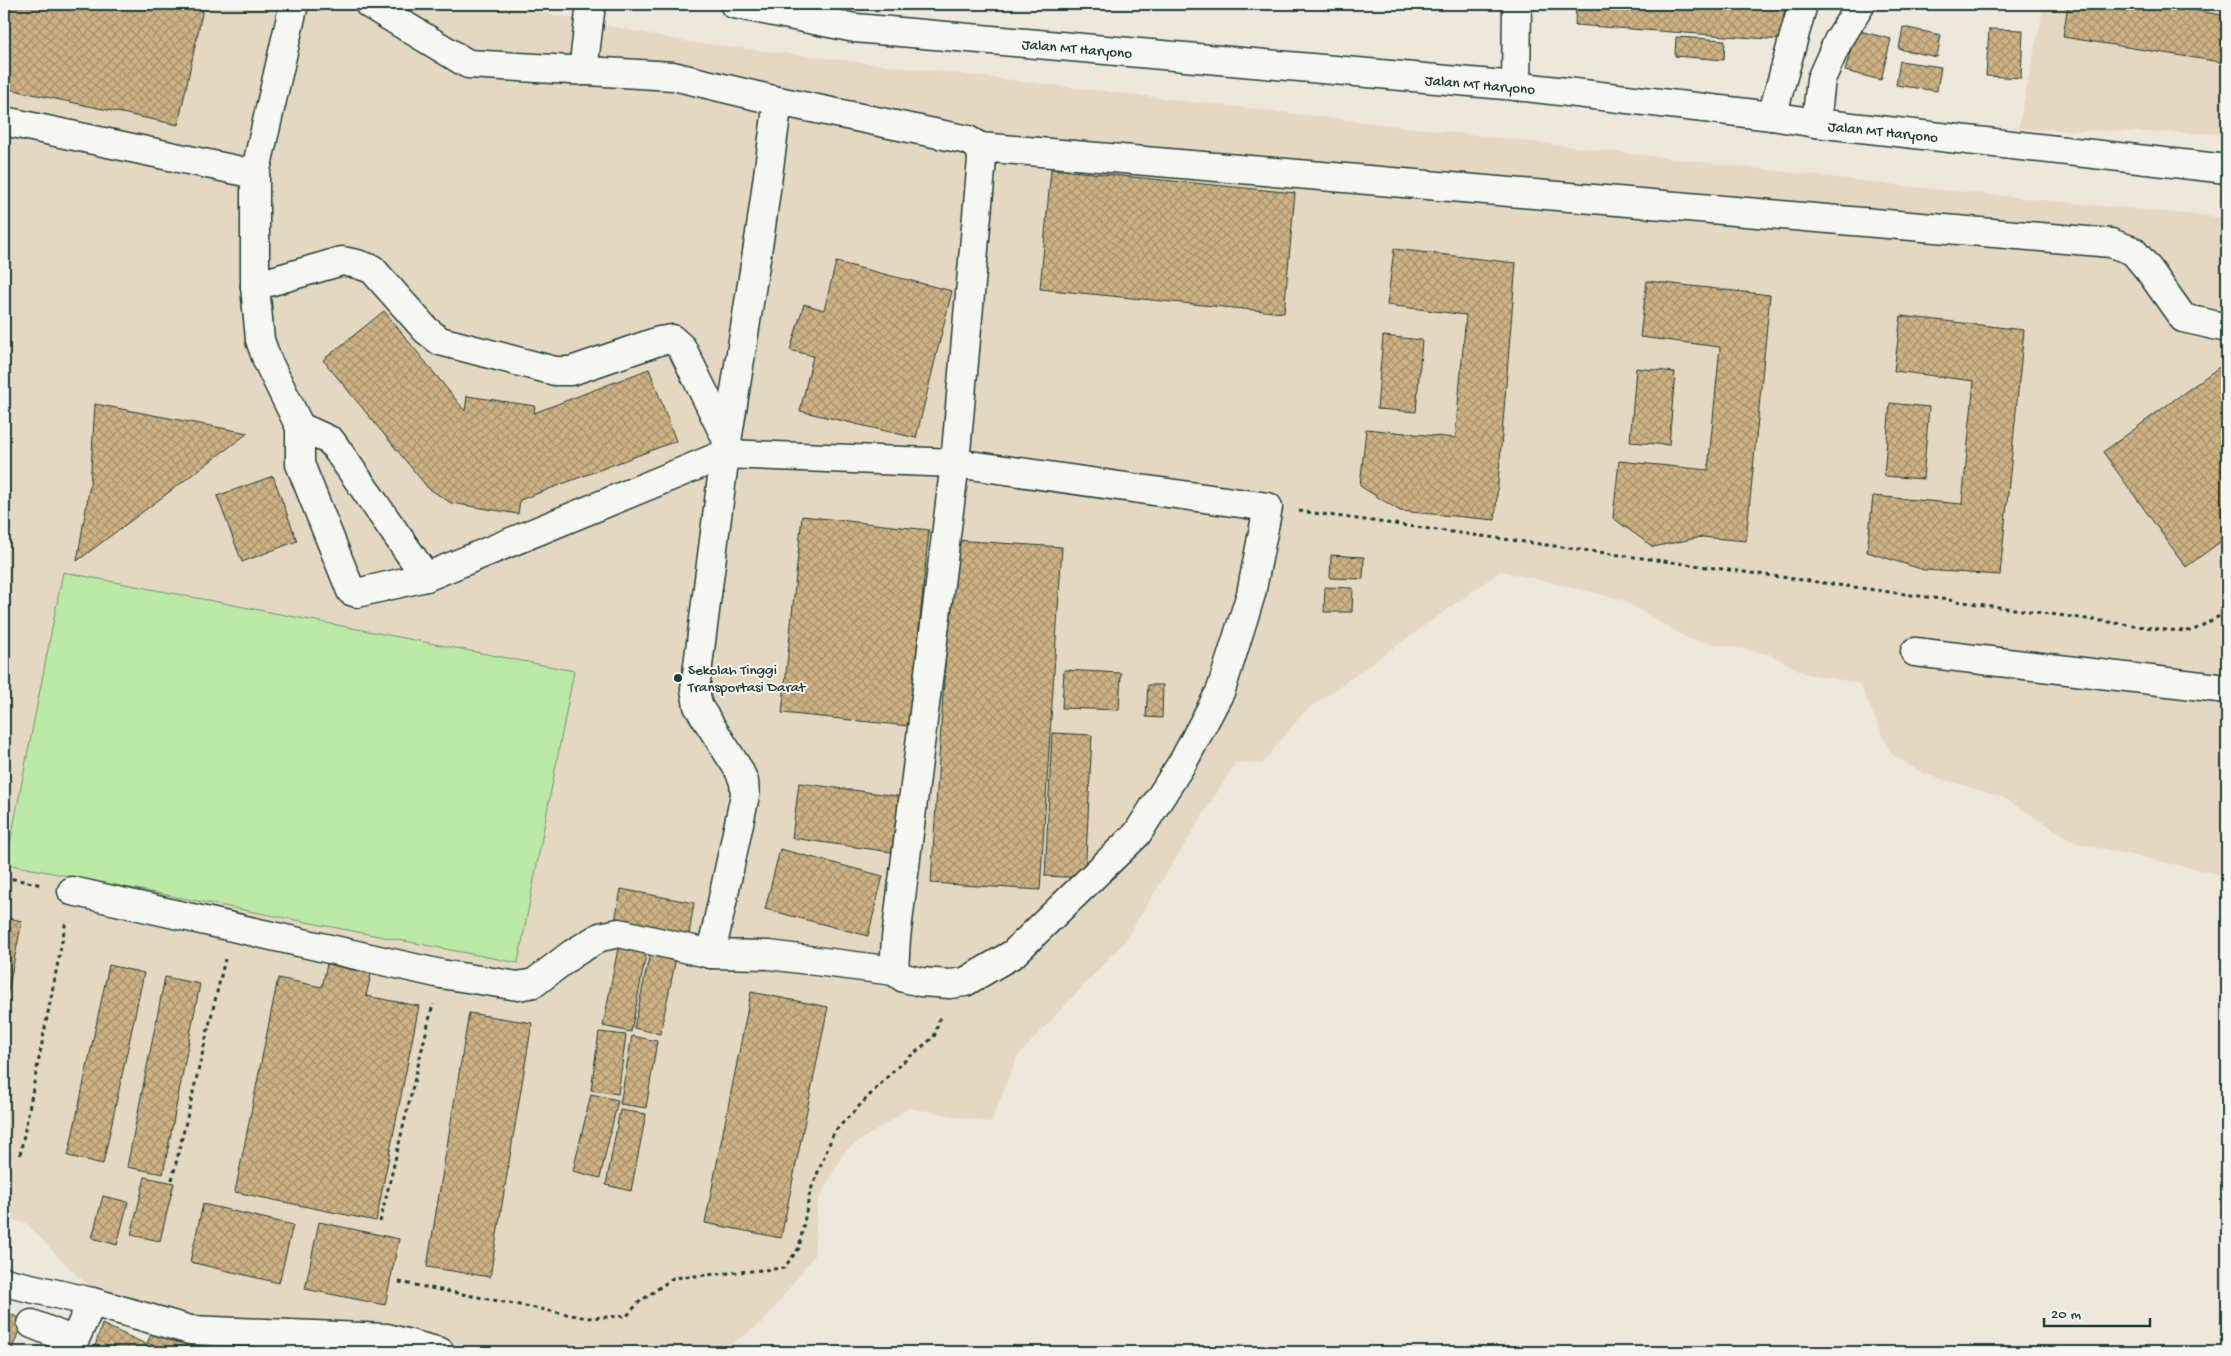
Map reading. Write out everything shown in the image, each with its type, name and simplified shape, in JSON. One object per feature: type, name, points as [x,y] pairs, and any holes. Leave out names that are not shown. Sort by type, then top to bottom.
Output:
[{"type":"main road","points":[[72,891],[441,974],[518,986],[534,983],[600,937],[619,933],[712,954],[769,955],[894,971],[904,978],[921,982],[950,984],[965,982],[1013,954],[1137,834],[1184,760],[1220,690],[1251,594],[1268,507],[955,463],[726,447],[426,577],[357,593],[351,591],[300,464],[300,427],[262,350],[255,286],[255,174],[294,4]]},
{"type":"main road","points":[[369,4],[468,64],[672,76],[968,140],[980,147],[2111,243],[2133,251],[2184,318],[2227,328]]},
{"type":"main road","points":[[583,71],[591,4]]},
{"type":"main road","name":"Jalan MT Haryono","points":[[734,4],[855,28],[1516,86],[1772,116],[1816,123],[2227,169]]},
{"type":"main road","points":[[1516,4],[1516,86]]},
{"type":"main road","points":[[1772,116],[1803,4]]},
{"type":"main road","points":[[1816,123],[1821,79],[1838,41],[1860,4]]},
{"type":"main road","points":[[712,954],[745,795],[744,782],[739,770],[698,706],[696,689],[726,447],[761,227],[778,100]]},
{"type":"main road","points":[[4,120],[255,174]]},
{"type":"main road","points":[[894,971],[897,928],[955,463],[982,159],[980,147]]},
{"type":"main road","points":[[255,286],[342,261],[357,264],[372,269],[426,330],[440,341],[555,372],[571,371],[658,341],[672,339],[682,348],[726,447]]},
{"type":"main road","points":[[300,427],[331,441],[426,577]]},
{"type":"main road","points":[[1915,652],[2227,689]]},
{"type":"main road","points":[[4,1282],[92,1302],[190,1330],[268,1343],[386,1338],[440,1352]]},
{"type":"main road","points":[[32,1324],[75,1347],[92,1302]]},
{"type":"path","points":[[1268,507],[2167,630],[2192,631],[2227,612]]},
{"type":"path","points":[[4,877],[72,891],[20,1155]]},
{"type":"path","points":[[172,1180],[233,926]]},
{"type":"path","points":[[380,1222],[441,974]]},
{"type":"path","points":[[399,1282],[587,1318],[627,1316],[638,1303],[673,1278],[784,1268],[799,1248],[810,1192],[834,1132],[896,1068],[934,1037],[950,984]]},
{"type":"shaded area","name":"Sekolah Tinggi Transportasi Darat","points":[[4,4],[500,4],[690,42],[1913,187],[2227,218],[2227,876],[2076,843],[2004,798],[1922,773],[1891,754],[1859,683],[1806,674],[1769,654],[1689,639],[1620,599],[1501,571],[1304,712],[1262,764],[1236,762],[1124,942],[1017,1057],[991,1123],[909,1108],[845,1151],[818,1201],[814,1256],[764,1321],[721,1352],[462,1352],[115,1310],[64,1263],[26,1223],[4,1219]]},
{"type":"shaded area","points":[[2044,4],[2227,4],[2227,134],[2018,129]]},
{"type":"green space","points":[[63,572],[574,671],[518,963],[6,864]]},
{"type":"building","points":[[4,4],[204,4],[178,125],[4,88]]},
{"type":"building","points":[[1576,4],[1785,4],[1782,40],[1575,25]]},
{"type":"building","points":[[2068,4],[2159,4],[2227,16],[2227,63],[2063,37]]},
{"type":"building","points":[[1903,27],[1941,35],[1937,57],[1899,49]]},
{"type":"building","points":[[1989,29],[2023,30],[2021,78],[1986,76]]},
{"type":"building","points":[[1856,30],[1891,39],[1881,80],[1845,71]]},
{"type":"building","points":[[1676,37],[1725,40],[1724,60],[1675,56]]},
{"type":"building","points":[[1900,61],[1941,67],[1937,91],[1896,85]]},
{"type":"building","points":[[1051,169],[1295,193],[1284,313],[1040,289]]},
{"type":"building","points":[[1394,249],[1516,263],[1495,520],[1400,511],[1360,486],[1366,429],[1455,438],[1466,315],[1387,305]]},
{"type":"building","points":[[836,262],[952,291],[916,438],[800,411],[813,356],[790,350],[804,304],[824,310]]},
{"type":"building","points":[[1647,281],[1770,295],[1746,541],[1702,537],[1653,547],[1613,518],[1619,461],[1708,470],[1720,347],[1640,337]]},
{"type":"building","points":[[384,311],[465,411],[467,396],[535,406],[534,413],[649,369],[676,441],[520,500],[518,514],[451,503],[428,488],[323,360]]},
{"type":"building","points":[[1901,316],[2024,330],[2000,575],[1924,570],[1867,552],[1873,496],[1962,504],[1974,381],[1894,371]]},
{"type":"building","points":[[1383,336],[1422,340],[1416,412],[1377,409]]},
{"type":"building","points":[[2222,365],[2227,372],[2227,537],[2186,567],[2103,452]]},
{"type":"building","points":[[1636,368],[1675,372],[1669,445],[1630,442]]},
{"type":"building","points":[[1890,403],[1929,407],[1923,479],[1884,476]]},
{"type":"building","points":[[95,404],[248,433],[77,561],[90,485]]},
{"type":"building","points":[[273,476],[297,541],[242,562],[217,496]]},
{"type":"building","points":[[802,516],[929,530],[909,726],[782,713]]},
{"type":"building","points":[[953,540],[1062,547],[1040,890],[931,883]]},
{"type":"building","points":[[1331,555],[1364,557],[1363,579],[1330,578]]},
{"type":"building","points":[[1325,587],[1353,588],[1352,612],[1324,612]]},
{"type":"building","points":[[1064,670],[1121,673],[1119,710],[1062,708]]},
{"type":"building","points":[[1148,685],[1163,685],[1162,718],[1146,717]]},
{"type":"building","points":[[1052,733],[1092,735],[1085,878],[1045,876]]},
{"type":"building","points":[[799,783],[905,797],[898,853],[792,838]]},
{"type":"building","points":[[780,849],[883,876],[868,936],[765,909]]},
{"type":"building","points":[[621,889],[694,903],[688,940],[614,926]]},
{"type":"building","points":[[4,917],[22,921],[4,1011]]},
{"type":"building","points":[[619,943],[647,949],[631,1032],[603,1026]]},
{"type":"building","points":[[651,948],[677,954],[660,1034],[634,1028]]},
{"type":"building","points":[[327,964],[371,974],[366,996],[419,1006],[376,1221],[235,1192],[278,978],[322,987]]},
{"type":"building","points":[[109,965],[144,973],[103,1164],[68,1156]]},
{"type":"building","points":[[165,977],[200,984],[163,1174],[127,1167]]},
{"type":"building","points":[[751,992],[828,1007],[781,1238],[705,1223]]},
{"type":"building","points":[[469,1013],[532,1023],[490,1277],[427,1267]]},
{"type":"building","points":[[599,1032],[626,1035],[618,1094],[591,1090]]},
{"type":"building","points":[[632,1036],[657,1041],[646,1108],[620,1104]]},
{"type":"building","points":[[591,1094],[618,1100],[600,1178],[573,1171]]},
{"type":"building","points":[[620,1110],[646,1114],[631,1191],[606,1185]]},
{"type":"building","points":[[145,1177],[174,1183],[160,1241],[131,1235]]},
{"type":"building","points":[[103,1196],[128,1202],[117,1245],[92,1238]]},
{"type":"building","points":[[203,1204],[293,1225],[279,1283],[190,1262]]},
{"type":"building","points":[[319,1222],[399,1239],[385,1305],[305,1289]]},
{"type":"building","points":[[4,1311],[23,1320],[11,1352],[4,1352]]},
{"type":"building","points":[[102,1324],[148,1345],[144,1352],[93,1352]]},
{"type":"building","points":[[156,1324],[205,1347],[202,1352],[168,1352],[147,1343]]},
{"type":"building","points":[[45,1346],[56,1352],[42,1352]]},
{"type":"place","name":"Sekolah Tinggi Transportasi Darat","points":[[678,678]]}]
